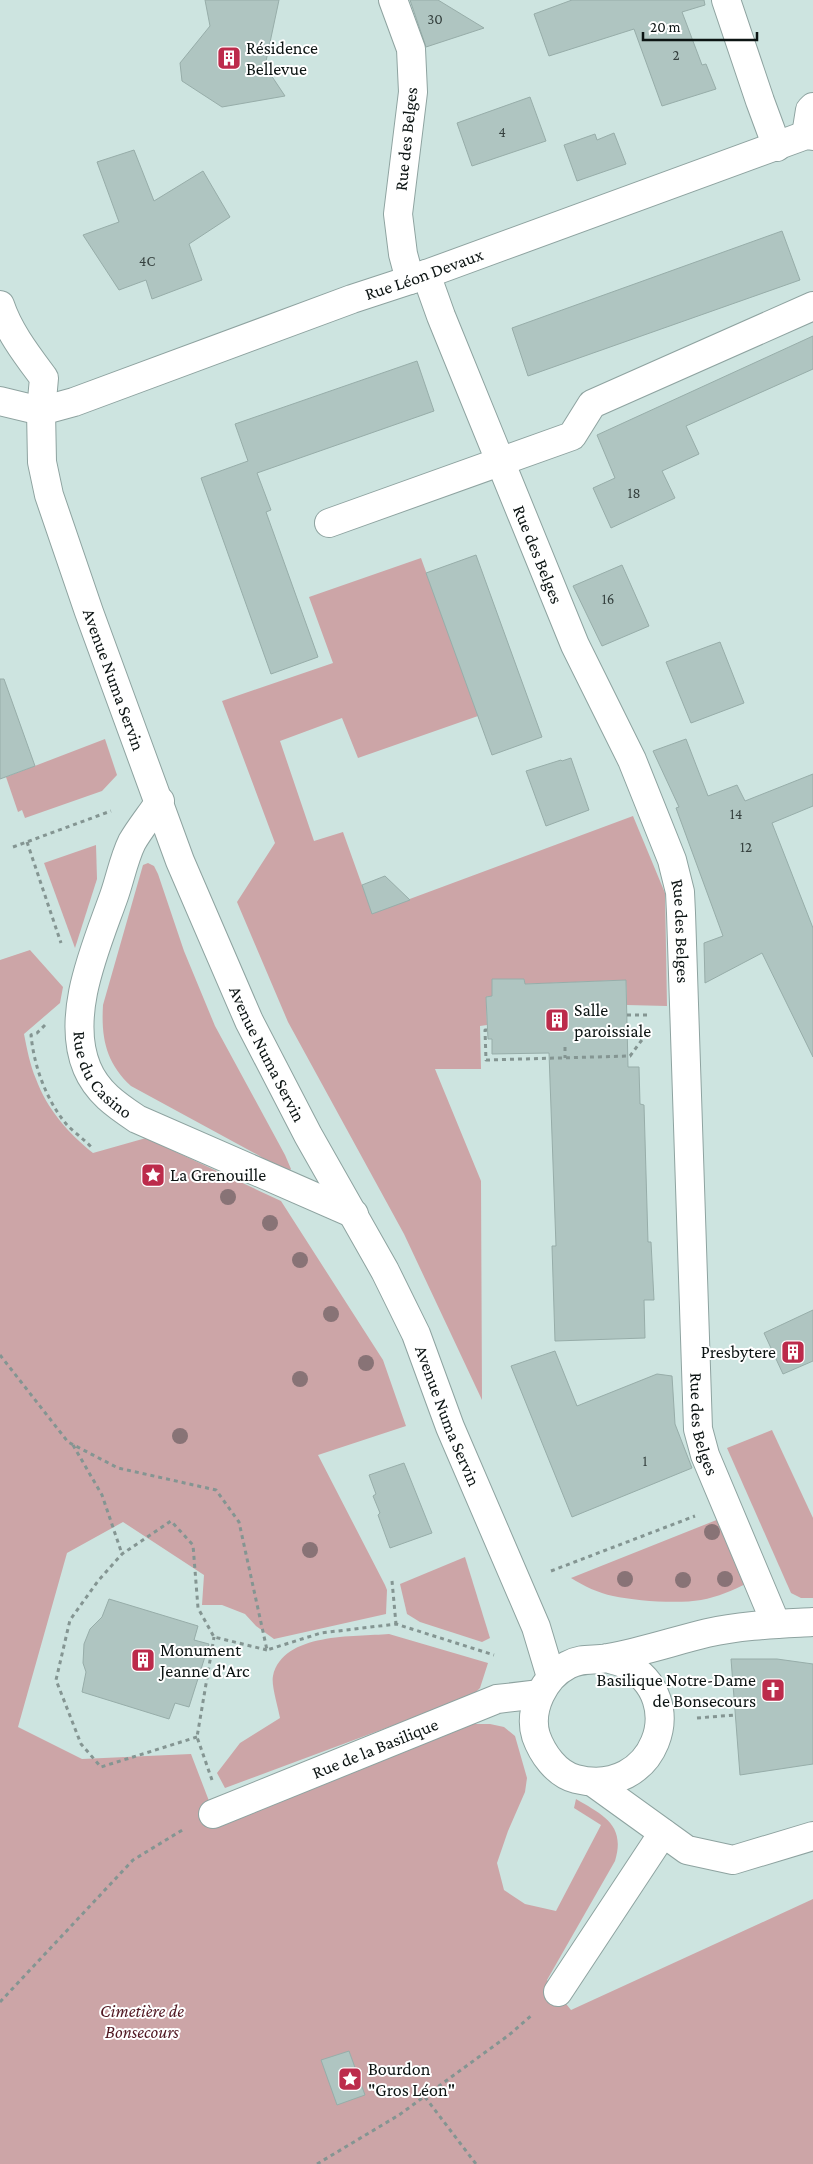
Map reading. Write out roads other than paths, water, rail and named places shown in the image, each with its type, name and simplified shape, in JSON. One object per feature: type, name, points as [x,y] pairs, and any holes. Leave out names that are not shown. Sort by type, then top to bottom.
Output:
[{"type":"street","name":"Rue des Belges","points":[[393,0],[411,49],[413,92],[398,214],[403,254],[441,316],[575,645],[632,760],[677,877],[680,892],[698,1429],[705,1455],[776,1624]]},
{"type":"street","points":[[726,0],[777,147]]},
{"type":"street","name":"Rue Léon Devaux","points":[[41,410],[74,402],[352,299],[418,277],[777,147],[811,141],[810,110],[813,107]]},
{"type":"street","name":"Avenue Numa Servin","points":[[0,306],[4,317],[22,348],[44,378],[41,410],[42,462],[52,502],[89,612],[160,801],[180,860],[249,1022],[308,1135],[354,1214],[416,1334],[450,1427],[536,1627],[545,1686]]},
{"type":"street","points":[[329,524],[572,436],[592,404],[813,306]]},
{"type":"street","points":[[0,401],[41,410]]},
{"type":"street","name":"Rue du Casino","points":[[160,801],[132,843],[92,960],[80,1010],[79,1031],[87,1068],[97,1086],[114,1104],[137,1119],[354,1214]]},
{"type":"street","name":"Rue de la Basilique","points":[[606,1658],[624,1663],[642,1676],[654,1694],[660,1714],[658,1736],[649,1756],[634,1771],[615,1780],[594,1783],[573,1778],[555,1766],[542,1751],[535,1733],[534,1713],[545,1686],[567,1665],[586,1658],[606,1658],[710,1632],[776,1624],[813,1622]]},
{"type":"street","name":"Rue de la Basilique","points":[[218,1812],[497,1699],[545,1686]]},
{"type":"street","points":[[594,1783],[687,1850],[733,1860],[813,1836]]},
{"type":"street","points":[[558,1992],[663,1833]]},
{"type":"place","name":"Résidence Bellevue","points":[[229,58]]},
{"type":"place","name":"Salle paroissiale","points":[[557,1020]]},
{"type":"place","name":"La Grenouille","points":[[153,1175]]},
{"type":"place","name":"Presbytere","points":[[793,1352]]},
{"type":"place","name":"Monument Jeanne d'Arc","points":[[143,1660]]},
{"type":"place","name":"Basilique Notre-Dame de Bonsecours","points":[[773,1690]]},
{"type":"place","name":"Bourdon \"Gros Léon\"","points":[[350,2079]]},
{"type":"park label","name":"Cimetière de Bonsecours","points":[[142,2021]]}]
